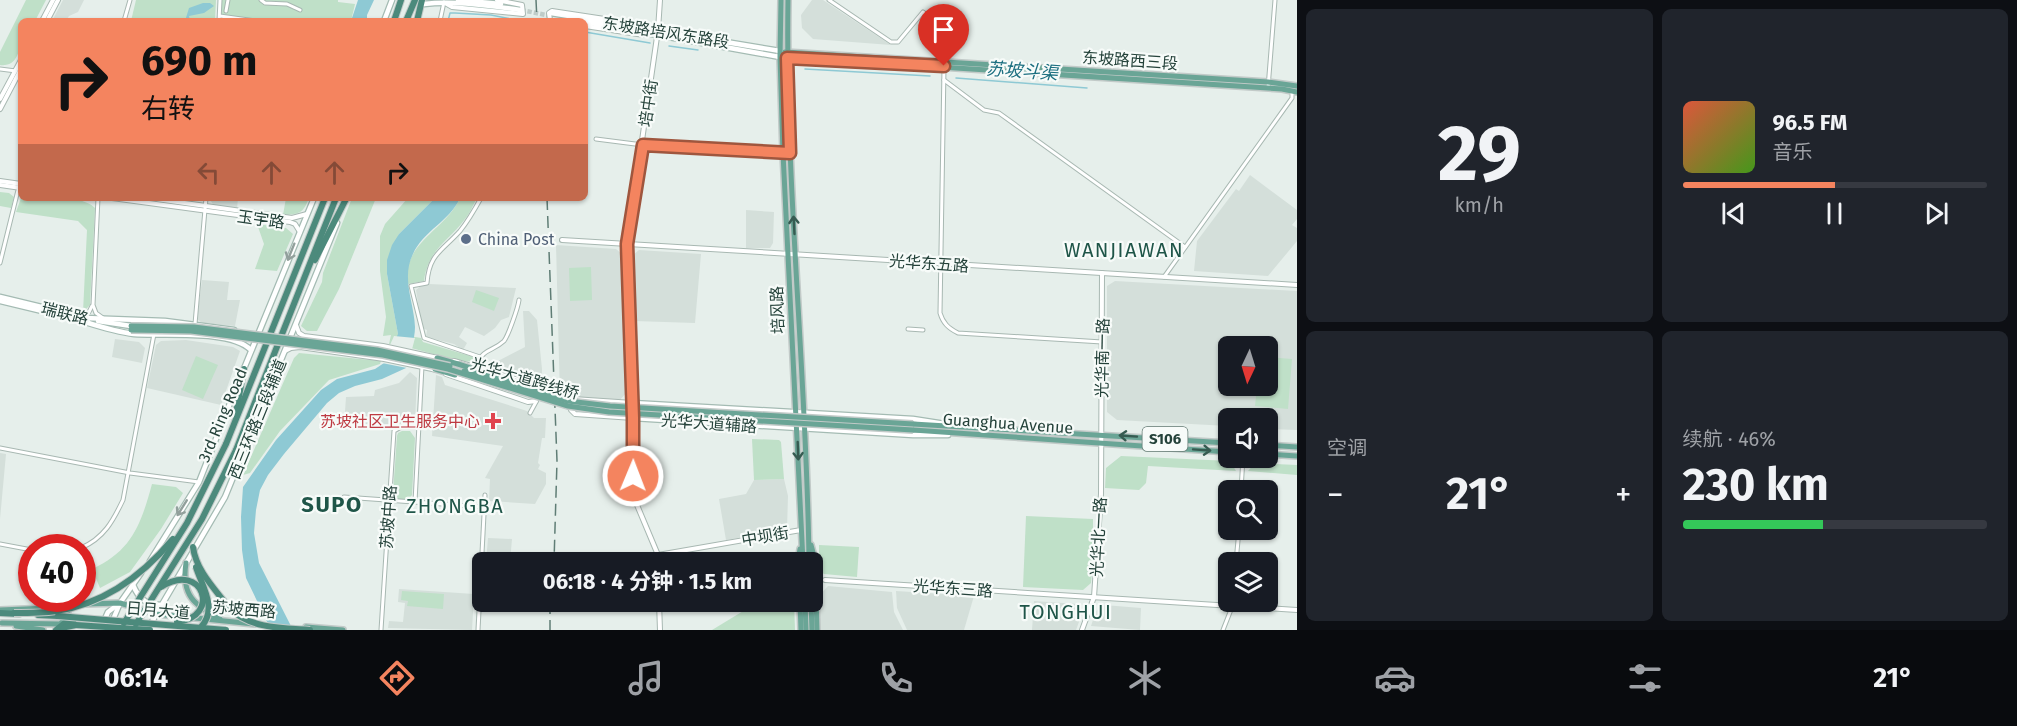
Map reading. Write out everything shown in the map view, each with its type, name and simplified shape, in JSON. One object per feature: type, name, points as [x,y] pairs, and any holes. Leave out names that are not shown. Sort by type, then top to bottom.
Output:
[{"type":"highway","points":[[394,18],[401,0]]},
{"type":"highway","points":[[407,18],[415,0]]},
{"type":"highway","points":[[418,18],[424,1]]},
{"type":"highway","name":"3rd Ring Road","points":[[120,630],[187,523],[226,444],[324,201]]},
{"type":"highway","name":"3rd Ring Road","points":[[134,627],[202,519],[236,450],[335,201]]},
{"type":"highway","points":[[298,293],[346,201]]},
{"type":"highway","points":[[234,425],[244,369]]},
{"type":"highway","points":[[198,630],[205,624],[209,602],[193,559],[202,519]]},
{"type":"highway","points":[[0,612],[14,614],[56,611],[93,601],[112,593],[140,574],[187,523]]},
{"type":"highway","points":[[194,547],[194,555],[201,571],[236,615],[260,625],[310,630]]},
{"type":"highway","points":[[158,589],[180,578],[197,585],[204,600],[196,616],[181,622],[166,623]]},
{"type":"highway","name":"日月大道","points":[[14,614],[166,623],[230,630]]},
{"type":"highway","points":[[56,630],[66,622],[85,618]]},
{"type":"highway","points":[[63,630],[76,625],[149,630]]},
{"type":"main road","points":[[385,18],[390,0]]},
{"type":"main road","points":[[424,1],[521,9],[458,0]]},
{"type":"main road","points":[[782,0],[784,54]]},
{"type":"main road","points":[[784,54],[788,0]]},
{"type":"main road","name":"东坡路培风东路段","points":[[588,21],[652,29],[658,32]]},
{"type":"main road","name":"东坡路培风东路段","points":[[588,24],[647,33],[658,32],[784,54]]},
{"type":"main road","name":"东坡路西三段","points":[[784,54],[1268,85],[1295,89]]},
{"type":"main road","name":"培风路","points":[[784,54],[789,254],[803,552]]},
{"type":"main road","name":"培风路","points":[[786,153],[796,255],[809,552]]},
{"type":"main road","name":"西三环路三段辅道","points":[[108,630],[120,603],[199,482],[313,201]]},
{"type":"main road","name":"西三环路三段辅道","points":[[149,630],[161,605],[225,497],[346,201]]},
{"type":"main road","name":"瑞联路","points":[[0,297],[79,316],[85,320]]},
{"type":"main road","name":"瑞联路","points":[[0,302],[131,328]]},
{"type":"main road","points":[[85,320],[195,324],[252,332],[260,328]]},
{"type":"main road","points":[[85,320],[124,332],[183,334],[240,341],[251,350]]},
{"type":"main road","name":"光华大道跨线桥","points":[[131,328],[194,327],[377,350],[427,360],[568,401],[627,408],[913,427]]},
{"type":"main road","name":"光华大道跨线桥","points":[[131,328],[203,332],[383,355],[448,369],[542,399],[609,412],[913,427]]},
{"type":"main road","points":[[240,341],[244,331]]},
{"type":"main road","points":[[437,358],[568,401]]},
{"type":"main road","points":[[435,369],[545,404],[588,409]]},
{"type":"main road","name":"光华大道辅路","points":[[633,404],[913,419],[965,426]]},
{"type":"main road","points":[[838,431],[830,426],[831,418],[840,416]]},
{"type":"main road","name":"光华大道辅路","points":[[633,418],[913,435],[964,434]]},
{"type":"main road","name":"Guanghua Avenue","points":[[913,427],[965,426],[1102,435]]},
{"type":"main road","name":"Guanghua Avenue","points":[[913,427],[964,434],[1102,443]]},
{"type":"main road","name":"S106","points":[[1102,435],[1218,442]]},
{"type":"main road","name":"S106","points":[[1102,443],[1218,451]]},
{"type":"main road","points":[[1278,446],[1297,447]]},
{"type":"main road","points":[[1278,455],[1297,456]]},
{"type":"main road","points":[[799,552],[802,533]]},
{"type":"main road","points":[[809,535],[813,552]]},
{"type":"main road","points":[[186,563],[184,578],[189,596],[197,606],[225,621]]},
{"type":"main road","points":[[133,585],[142,601],[161,605]]},
{"type":"main road","name":"西三环路三段辅道","points":[[100,630],[108,612],[120,603]]},
{"type":"main road","name":"苏坡西路","points":[[96,604],[120,603],[156,614],[242,624],[343,630]]},
{"type":"main road","name":"苏坡西路","points":[[0,612],[18,610]]},
{"type":"main road","points":[[1,626],[60,624],[64,622],[68,614],[66,612]]},
{"type":"main road","points":[[800,612],[801,630]]},
{"type":"main road","points":[[805,612],[806,630]]},
{"type":"main road","points":[[811,612],[812,630]]},
{"type":"main road","points":[[816,612],[817,630]]},
{"type":"main road","points":[[185,630],[196,625],[225,621]]},
{"type":"main road","points":[[1,626],[43,630]]},
{"type":"street","points":[[44,18],[56,0]]},
{"type":"street","points":[[48,18],[56,0]]},
{"type":"street","points":[[125,18],[130,0]]},
{"type":"street","points":[[219,18],[220,0]]},
{"type":"street","points":[[226,11],[228,0]]},
{"type":"street","points":[[261,0],[265,3],[287,4],[300,10]]},
{"type":"street","points":[[442,18],[444,3],[452,7],[523,14],[522,5],[497,0]]},
{"type":"street","name":"培中街","points":[[657,552],[637,505],[633,476],[633,404],[627,244],[643,145],[660,0]]},
{"type":"street","points":[[829,0],[891,42],[898,42],[923,12],[949,33],[945,45],[944,64],[940,263],[940,313],[945,325],[958,333],[1102,342]]},
{"type":"street","points":[[1268,85],[1275,0]]},
{"type":"street","points":[[0,69],[18,71]]},
{"type":"street","points":[[0,99],[18,72]]},
{"type":"street","points":[[0,109],[18,73]]},
{"type":"street","points":[[944,80],[984,110],[999,113],[1185,247]]},
{"type":"street","points":[[1164,277],[1292,98],[1295,89]]},
{"type":"street","points":[[596,139],[643,145],[786,153]]},
{"type":"street","points":[[0,183],[18,186]]},
{"type":"street","points":[[0,263],[18,194]]},
{"type":"street","points":[[98,201],[93,305],[96,313],[104,319]]},
{"type":"street","name":"玉宇路","points":[[137,201],[298,218],[307,214]]},
{"type":"street","name":"玉宇路","points":[[164,201],[290,222],[295,224],[300,232]]},
{"type":"street","points":[[195,324],[206,201]]},
{"type":"street","points":[[479,201],[459,232],[434,256],[429,267],[427,283],[411,286],[424,338],[480,357]]},
{"type":"street","points":[[295,224],[298,218]]},
{"type":"street","name":"光华东五路","points":[[562,240],[1297,285]]},
{"type":"street","name":"光华南一路","points":[[1102,273],[1102,443]]},
{"type":"street","points":[[475,366],[484,351],[504,341],[508,335],[519,300]]},
{"type":"street","points":[[79,316],[89,312],[93,305]]},
{"type":"street","points":[[296,325],[299,333],[304,336],[411,351],[475,366],[533,384],[538,391],[530,413]]},
{"type":"street","points":[[908,329],[923,330]]},
{"type":"street","points":[[96,540],[111,524],[123,500],[130,473],[154,334]]},
{"type":"street","points":[[284,352],[291,348],[300,348],[408,363],[435,369],[454,378],[528,402],[536,400]]},
{"type":"street","points":[[415,502],[422,366]]},
{"type":"street","name":"光华大道辅路","points":[[633,404],[573,399],[571,401],[571,410],[575,414],[633,418]]},
{"type":"street","name":"苏坡中路","points":[[381,630],[394,431],[401,427],[419,427]]},
{"type":"street","name":"光华北一路","points":[[1082,630],[1094,597],[1102,443]]},
{"type":"street","points":[[0,447],[130,473],[199,482]]},
{"type":"street","points":[[478,630],[485,495]]},
{"type":"street","points":[[344,497],[484,507]]},
{"type":"street","name":"中坝街","points":[[678,552],[802,533]]},
{"type":"street","points":[[0,544],[18,547]]},
{"type":"street","name":"光华东三路","points":[[825,580],[1218,603]]},
{"type":"street","name":"光华东三路","points":[[1278,608],[1297,610]]},
{"type":"street","points":[[659,612],[660,630]]},
{"type":"street","points":[[1223,630],[1231,612]]},
{"type":"shaded area","points":[[63,0],[84,0],[78,12],[68,18],[54,18]]},
{"type":"shaded area","points":[[812,0],[823,0],[891,45],[813,39],[802,28],[801,15]]},
{"type":"shaded area","points":[[1250,175],[1297,210],[1297,219],[1292,225],[1297,228],[1297,241],[1268,276],[1194,271],[1197,241],[1236,189],[1239,191]]},
{"type":"shaded area","points":[[211,201],[238,201],[237,209],[214,206]]},
{"type":"shaded area","points":[[746,210],[774,212],[773,243],[770,248],[746,248]]},
{"type":"shaded area","points":[[556,245],[616,249],[623,255],[628,391],[618,402],[577,400],[560,396]]},
{"type":"shaded area","points":[[639,250],[701,254],[695,323],[634,321],[632,256]]},
{"type":"shaded area","points":[[202,280],[229,282],[227,300],[240,300],[235,326],[202,323],[197,319]]},
{"type":"shaded area","points":[[1115,281],[1297,291],[1297,430],[1278,429],[1278,408],[1218,408],[1218,425],[1117,420],[1107,412],[1107,286]]},
{"type":"shaded area","points":[[422,285],[516,288],[509,317],[501,320],[484,336],[465,327],[459,337],[467,343],[463,350],[454,344],[426,337],[427,330],[422,328],[416,290]]},
{"type":"shaded area","points":[[523,311],[529,311],[537,320],[542,369],[540,386],[509,376],[498,361],[525,347]]},
{"type":"shaded area","points":[[115,339],[139,342],[145,348],[142,363],[112,357]]},
{"type":"shaded area","points":[[186,340],[233,347],[240,351],[221,405],[147,388],[156,345],[161,341]]},
{"type":"shaded area","points":[[410,372],[417,378],[415,422],[411,425],[398,425],[391,428],[344,426],[346,397],[374,396],[375,390],[399,383]]},
{"type":"shaded area","points":[[436,375],[442,377],[445,385],[527,411],[534,418],[546,418],[545,438],[542,438],[538,469],[546,473],[546,484],[535,504],[489,501],[490,479],[485,478],[503,446],[432,436]]},
{"type":"shaded area","points":[[0,453],[6,454],[0,519]]},
{"type":"shaded area","points":[[784,479],[788,496],[787,529],[726,540],[719,499],[746,494],[754,480]]},
{"type":"shaded area","points":[[488,538],[512,539],[511,552],[487,552]]},
{"type":"shaded area","points":[[828,586],[892,592],[894,612],[903,630],[820,630],[819,612],[823,612],[823,592]]},
{"type":"shaded area","points":[[399,589],[472,594],[472,630],[388,628],[389,621],[403,622],[405,603],[398,602]]},
{"type":"shaded area","points":[[896,591],[974,596],[964,630],[907,630],[897,608]]},
{"type":"shaded area","points":[[1034,601],[1078,604],[1083,611],[1076,630],[1032,630]]},
{"type":"shaded area","points":[[1104,605],[1141,608],[1140,630],[1091,626],[1096,611]]},
{"type":"green space","points":[[26,0],[46,0],[37,18],[18,18],[18,54],[13,62],[0,65],[0,52]]},
{"type":"green space","points":[[136,0],[216,0],[215,18],[132,18]]},
{"type":"green space","points":[[222,0],[338,0],[338,2],[355,4],[352,18],[243,18],[222,14]]},
{"type":"green space","points":[[0,192],[9,193],[14,197],[11,208],[0,206]]},
{"type":"green space","points":[[20,201],[81,201],[95,208],[90,305],[83,312],[87,230],[78,221],[16,212]]},
{"type":"green space","points":[[285,201],[308,201],[300,212],[283,215]]},
{"type":"green space","points":[[351,201],[375,201],[339,289],[317,331],[307,331],[301,326],[322,282],[323,273]]},
{"type":"green space","points":[[405,201],[432,201],[399,234],[387,274],[398,334],[421,338],[423,342],[477,358],[466,361],[389,344],[391,335],[383,336],[386,317],[380,271],[380,236],[385,224]]},
{"type":"green space","points":[[458,201],[476,201],[459,227],[434,253],[426,270],[424,281],[408,284],[411,258],[418,247]]},
{"type":"green space","points":[[257,224],[286,228],[293,234],[277,271],[255,269],[264,244]]},
{"type":"green space","points":[[591,267],[592,300],[570,301],[569,268]]},
{"type":"green space","points":[[476,290],[499,298],[494,311],[472,302]]},
{"type":"green space","points":[[299,353],[381,361],[380,364],[329,380],[280,431],[250,473],[243,475],[294,358]]},
{"type":"green space","points":[[196,356],[218,365],[203,399],[182,390]]},
{"type":"green space","points":[[1278,358],[1292,359],[1288,409],[1255,406],[1256,396],[1278,396]]},
{"type":"green space","points":[[402,431],[410,431],[415,438],[412,495],[408,500],[395,499],[393,493],[397,436]]},
{"type":"green space","points":[[752,439],[781,442],[784,479],[754,480]]},
{"type":"green space","points":[[1121,456],[1218,460],[1218,468],[1234,468],[1236,471],[1148,466],[1146,483],[1139,490],[1105,488],[1106,468]]},
{"type":"green space","points":[[1278,464],[1297,465],[1297,475],[1248,471],[1251,468],[1278,468]]},
{"type":"green space","points":[[152,484],[176,487],[183,493],[130,572],[100,588],[96,578],[96,567],[117,554],[126,545],[144,512]]},
{"type":"green space","points":[[1026,516],[1093,519],[1091,583],[1083,590],[1023,587]]},
{"type":"green space","points":[[819,545],[859,547],[857,577],[824,574],[823,552],[819,552]]},
{"type":"green space","points":[[402,591],[444,594],[443,609],[407,606],[408,601],[401,600]]},
{"type":"green space","points":[[742,612],[794,612],[795,630],[712,630]]},
{"type":"water","points":[[358,0],[374,0],[367,18],[352,18]]},
{"type":"water","points":[[203,3],[210,3],[214,6],[204,13],[186,18],[189,8]]},
{"type":"water","points":[[432,201],[458,201],[450,213],[417,246],[410,263],[408,281],[415,327],[406,368],[382,379],[339,393],[327,403],[284,454],[260,490],[254,533],[259,563],[293,630],[271,630],[246,578],[242,550],[243,487],[276,440],[321,390],[337,379],[375,369],[384,363],[398,334],[387,274],[387,260],[399,234]]},
{"type":"pier","points":[[394,336],[415,338],[407,368],[382,363]]},
{"type":"waterway","name":"苏坡斗渠","points":[[449,18],[450,13],[506,18]]},
{"type":"waterway","name":"苏坡斗渠","points":[[588,33],[650,43]]},
{"type":"waterway","name":"苏坡斗渠","points":[[669,46],[698,50]]},
{"type":"waterway","name":"苏坡斗渠","points":[[805,69],[930,76]]},
{"type":"waterway","name":"苏坡斗渠","points":[[956,78],[1087,88]]},
{"type":"tunnel","points":[[521,10],[551,16]]},
{"type":"railway","points":[[536,0],[537,18]]},
{"type":"railway","points":[[547,201],[557,461],[554,552]]},
{"type":"railway","points":[[550,612],[550,630]]},
{"type":"place","name":"China Post","points":[[466,239]]},
{"type":"place","name":"苏坡社区卫生服务中心","points":[[493,421]]},
{"type":"district","name":"WANJIAWAN","points":[[1124,250]]},
{"type":"district","name":"SUPO","points":[[332,504]]},
{"type":"district","name":"ZHONGBA","points":[[455,506]]},
{"type":"district","name":"TONGHUI","points":[[1066,612]]},
{"type":"route","points":[[633,476],[627,244],[643,145],[790,153],[787,58],[944,66]]}]
